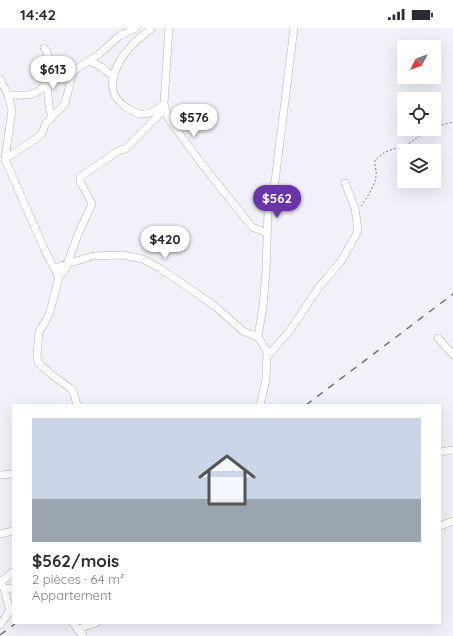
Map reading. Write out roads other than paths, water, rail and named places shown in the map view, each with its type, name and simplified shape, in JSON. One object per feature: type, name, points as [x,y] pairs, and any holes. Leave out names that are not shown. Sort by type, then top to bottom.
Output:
[{"type":"street","points":[[4,164],[43,132],[45,124],[67,101],[76,69],[105,49],[119,36],[136,28]]},
{"type":"street","points":[[152,28],[137,39],[126,51],[118,64],[114,76],[113,89],[115,96],[124,106],[139,114],[153,112],[165,106]]},
{"type":"street","points":[[169,28],[165,106],[168,118],[211,177],[225,192],[252,227],[267,233]]},
{"type":"street","points":[[258,337],[263,306],[268,210],[275,181],[294,28]]},
{"type":"street","points":[[8,95],[32,95],[38,93],[48,81],[48,56],[44,48]]},
{"type":"street","points":[[93,58],[94,63],[101,65],[105,71],[114,76]]},
{"type":"street","points":[[0,79],[8,95],[12,110],[4,164],[59,277]]},
{"type":"street","points":[[46,83],[52,118]]},
{"type":"street","points":[[77,404],[73,391],[38,362],[37,355],[39,332],[49,314],[59,277],[65,270],[79,232],[92,204],[80,181],[80,177],[120,150],[125,149],[165,106]]},
{"type":"street","points":[[267,357],[291,329],[319,287],[342,260],[358,231],[356,208],[345,183]]},
{"type":"street","points":[[54,268],[93,256],[122,255],[143,259],[161,269],[216,307],[243,331],[258,337],[267,351],[266,380],[260,404]]},
{"type":"street","points":[[438,338],[453,355]]},
{"type":"street","points":[[441,452],[453,451]]},
{"type":"street","points":[[0,475],[12,474]]},
{"type":"street","points":[[441,526],[453,521]]},
{"type":"street","points":[[0,534],[12,531]]},
{"type":"street","points":[[0,625],[10,611],[4,589],[0,581],[12,573]]},
{"type":"street","points":[[4,589],[12,588]]},
{"type":"street","points":[[74,624],[83,636]]},
{"type":"street","points":[[78,629],[93,624]]},
{"type":"railway","points":[[307,404],[453,294]]},
{"type":"railway","points":[[0,635],[15,624]]}]
